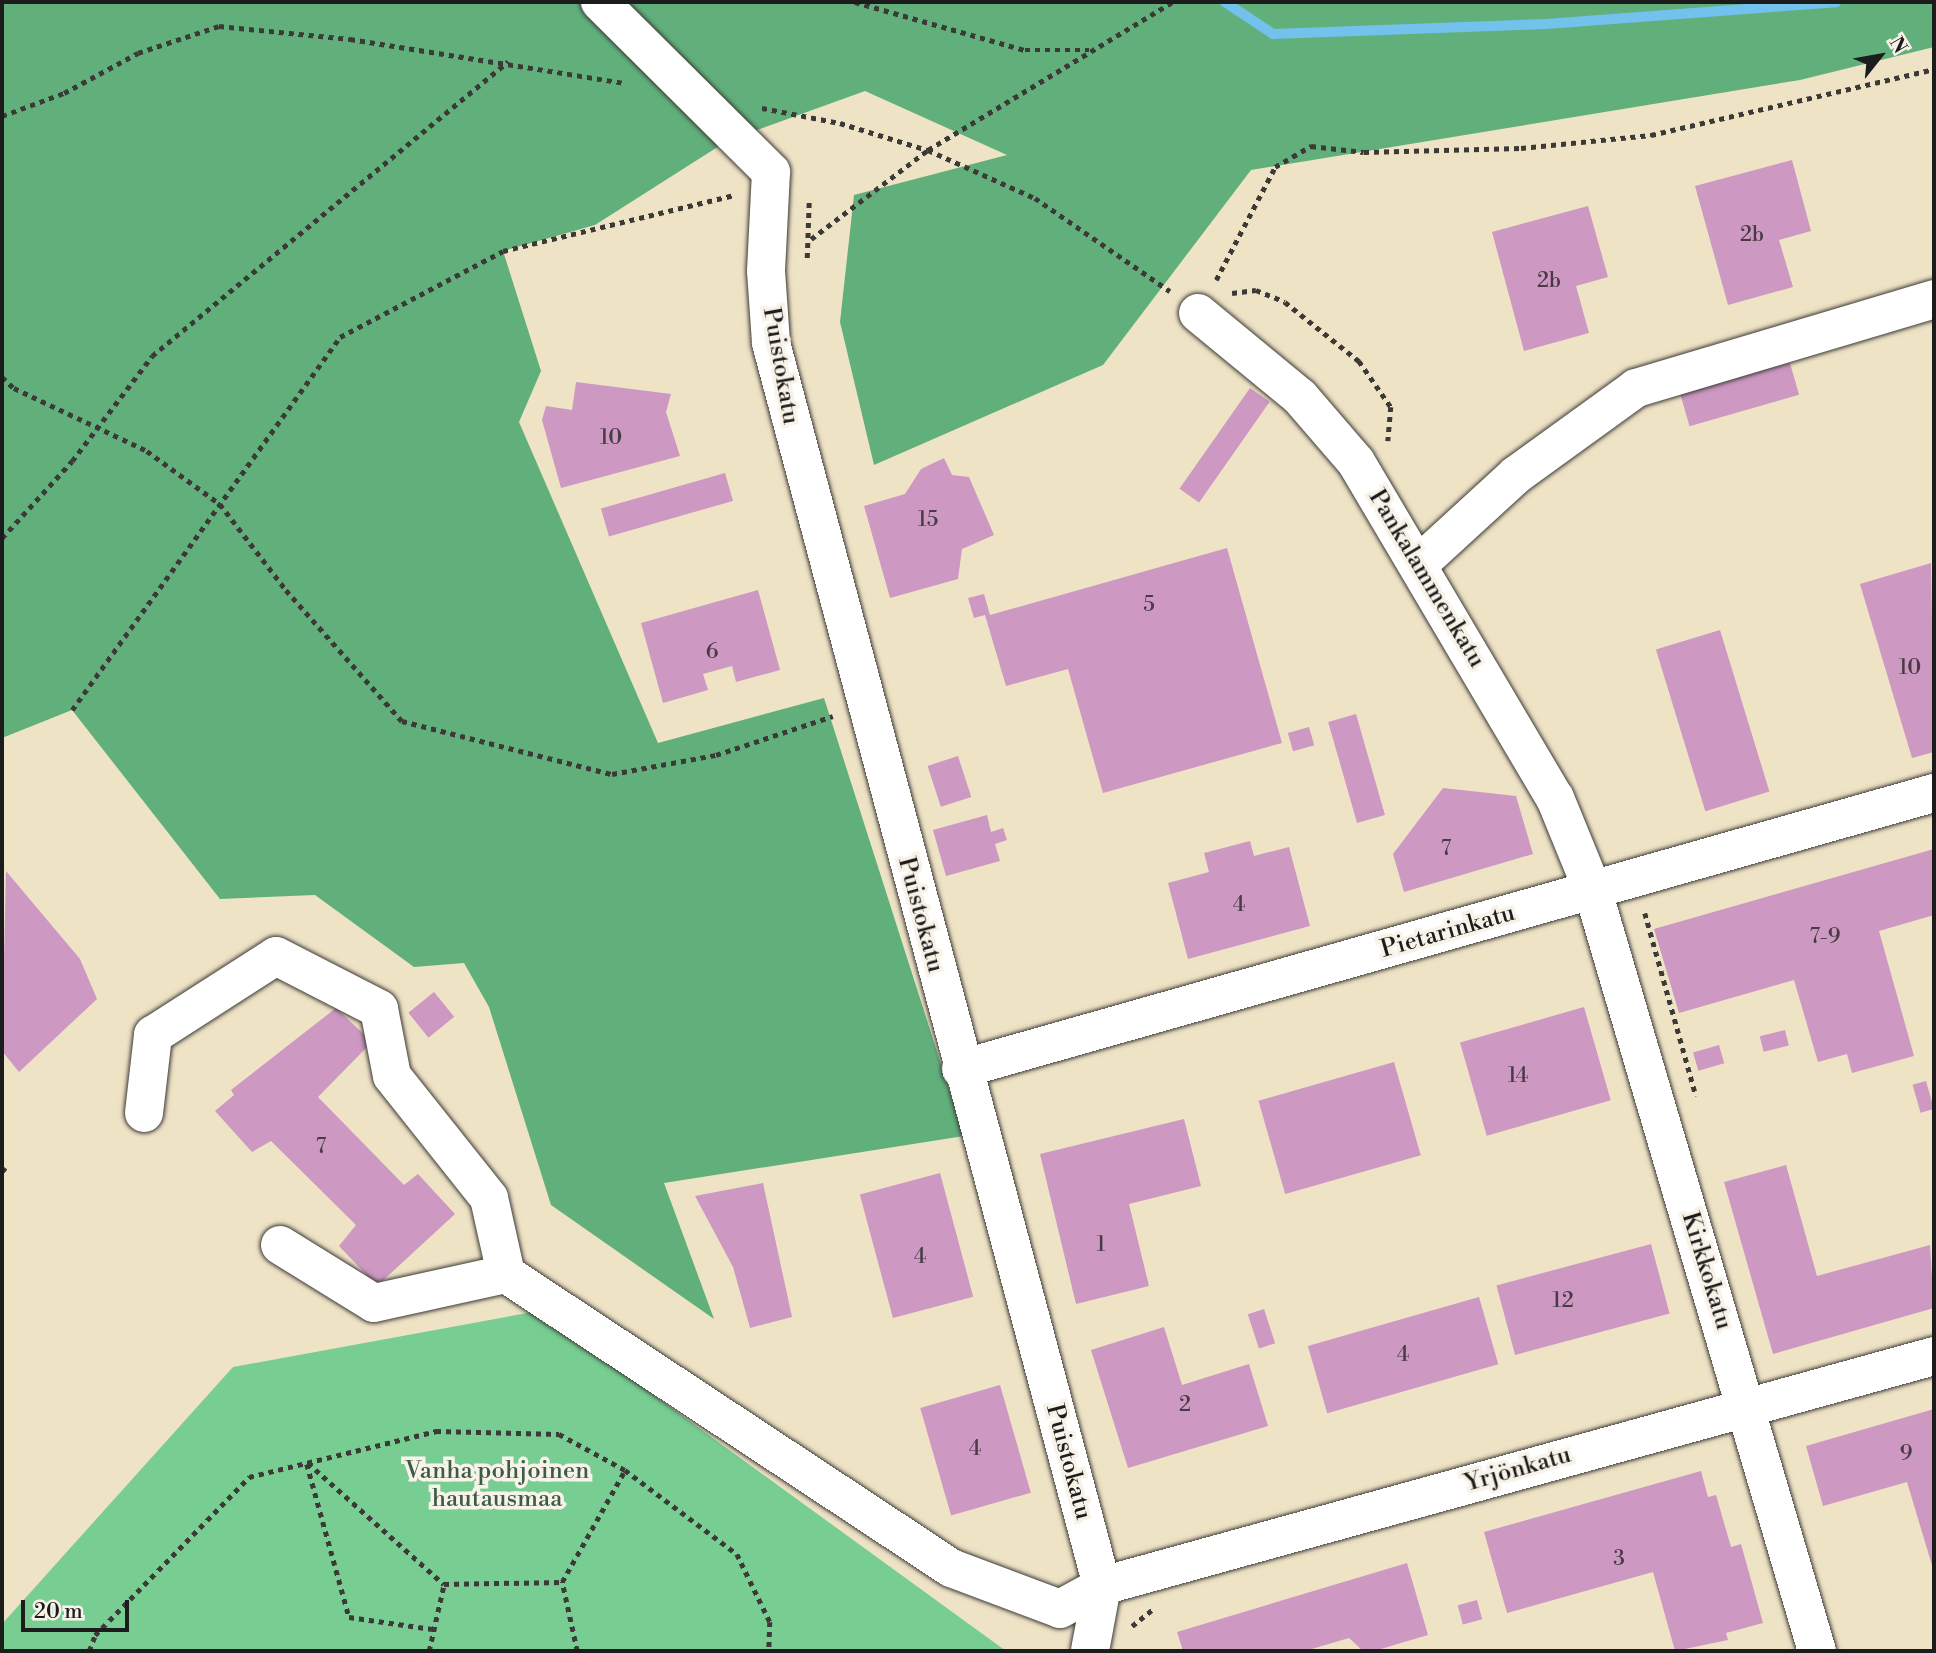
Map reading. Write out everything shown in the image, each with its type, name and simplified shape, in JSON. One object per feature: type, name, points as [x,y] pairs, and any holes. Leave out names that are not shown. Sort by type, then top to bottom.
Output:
[{"type":"street","points":[[600,2],[701,96],[770,180]]},
{"type":"street","name":"Puistokatu","points":[[770,180],[771,344],[864,706],[1102,1586],[1090,1651]]},
{"type":"street","name":"Pankalammenkatu","points":[[1206,298],[1300,397],[1356,462],[1555,797],[1593,891]]},
{"type":"street","points":[[1419,564],[1516,475],[1636,388],[1934,299]]},
{"type":"street","name":"Pietarinkatu","points":[[961,1069],[1934,793]]},
{"type":"street","name":"Kirkkokatu","points":[[1593,891],[1817,1651]]},
{"type":"street","points":[[144,1113],[153,1035],[276,956],[379,1009],[392,1076],[489,1198],[506,1274],[374,1303],[280,1245]]},
{"type":"street","name":"Yrjönkatu","points":[[506,1274],[951,1568],[1060,1609],[1102,1586],[1934,1356]]},
{"type":"path","points":[[855,2],[1025,50],[1090,50]]},
{"type":"path","points":[[811,239],[928,150],[1172,2]]},
{"type":"path","points":[[2,116],[64,93],[138,53],[219,26],[508,61],[636,85]]},
{"type":"path","points":[[2,538],[100,426],[152,356],[508,61]]},
{"type":"path","points":[[701,96],[840,123],[928,150],[1035,198],[1206,298],[1275,167],[1311,146],[1364,152],[1521,148],[1651,135],[1934,69]]},
{"type":"path","points":[[72,710],[340,337],[503,251],[770,180]]},
{"type":"path","points":[[2,377],[14,388],[100,426],[220,505],[286,590],[402,721],[612,774],[716,755],[864,706]]},
{"type":"path","points":[[89,1651],[95,1635],[249,1477],[436,1431],[559,1434],[625,1470],[737,1554],[770,1622],[769,1651]]},
{"type":"path","points":[[307,1463],[444,1584],[562,1582]]},
{"type":"path","points":[[307,1463],[349,1617],[432,1629]]},
{"type":"path","points":[[577,1651],[562,1582],[625,1470]]},
{"type":"path","points":[[429,1651],[444,1584]]},
{"type":"green space","points":[[2,2],[1934,2],[1934,47],[1800,80],[1251,170],[1103,365],[874,465],[840,322],[854,195],[1007,155],[865,91],[727,141],[595,225],[503,251],[541,371],[519,422],[658,743],[824,698],[964,1136],[664,1183],[714,1319],[551,1205],[489,1007],[464,963],[414,967],[315,895],[220,899],[72,710],[2,738]]},
{"type":"green space","name":"Vanha pohjoinen hautausmaa","points":[[538,1311],[1006,1651],[2,1651],[2,1624],[233,1367]]},
{"type":"building","points":[[1792,160],[1811,231],[1779,240],[1793,287],[1728,305],[1695,186]]},
{"type":"building","points":[[1588,206],[1608,277],[1576,286],[1589,333],[1524,351],[1492,232]]},
{"type":"building","points":[[1790,363],[1799,395],[1690,426],[1680,394]]},
{"type":"building","points":[[576,382],[671,394],[666,412],[680,456],[561,488],[542,420],[546,406],[572,410]]},
{"type":"building","points":[[1250,388],[1270,402],[1199,503],[1179,489]]},
{"type":"building","points":[[944,458],[952,475],[969,477],[994,535],[962,549],[958,579],[890,598],[864,506],[905,494],[921,469]]},
{"type":"building","points":[[725,473],[733,501],[609,536],[601,509]]},
{"type":"building","points":[[1227,548],[1282,743],[1103,793],[1068,669],[1006,686],[985,615],[974,618],[968,598],[984,594],[990,615]]},
{"type":"building","points":[[1931,563],[1934,752],[1912,758],[1860,584]]},
{"type":"building","points":[[758,590],[780,670],[736,682],[732,666],[703,674],[708,690],[663,703],[641,623]]},
{"type":"building","points":[[1720,630],[1769,792],[1705,811],[1656,650]]},
{"type":"building","points":[[1356,714],[1385,815],[1357,823],[1328,722]]},
{"type":"building","points":[[1309,727],[1314,745],[1293,751],[1288,733]]},
{"type":"building","points":[[958,756],[971,797],[941,807],[928,766]]},
{"type":"building","points":[[1443,788],[1516,796],[1533,854],[1404,892],[1393,854]]},
{"type":"building","points":[[987,815],[991,832],[1003,828],[1007,840],[995,844],[1000,861],[946,876],[933,830]]},
{"type":"building","points":[[1250,841],[1254,856],[1289,847],[1310,926],[1188,959],[1168,883],[1209,872],[1204,853]]},
{"type":"building","points":[[1934,849],[1934,915],[1879,931],[1914,1056],[1852,1073],[1847,1054],[1818,1062],[1794,980],[1679,1013],[1654,929]]},
{"type":"building","points":[[6,871],[80,959],[97,999],[19,1072],[2,1051]]},
{"type":"building","points":[[434,992],[454,1017],[428,1038],[408,1013]]},
{"type":"building","points":[[1584,1007],[1611,1100],[1487,1136],[1460,1043]]},
{"type":"building","points":[[336,1008],[372,1042],[318,1097],[404,1185],[418,1174],[455,1214],[377,1286],[339,1246],[356,1225],[271,1141],[252,1152],[215,1111],[234,1095],[231,1090]]},
{"type":"building","points":[[1785,1030],[1789,1046],[1764,1052],[1760,1036]]},
{"type":"building","points":[[1719,1045],[1724,1063],[1698,1071],[1693,1052]]},
{"type":"building","points":[[1394,1062],[1421,1155],[1285,1194],[1258,1101]]},
{"type":"building","points":[[1926,1081],[1934,1109],[1921,1113],[1913,1085]]},
{"type":"building","points":[[1184,1119],[1201,1186],[1129,1204],[1149,1286],[1076,1304],[1040,1154]]},
{"type":"building","points":[[1786,1165],[1817,1276],[1930,1245],[1934,1308],[1773,1354],[1724,1182]]},
{"type":"building","points":[[940,1173],[973,1297],[893,1318],[860,1194]]},
{"type":"building","points":[[763,1183],[792,1317],[750,1328],[733,1267],[695,1196]]},
{"type":"building","points":[[1651,1244],[1670,1314],[1515,1355],[1496,1285]]},
{"type":"building","points":[[1479,1297],[1498,1364],[1327,1413],[1308,1346]]},
{"type":"building","points":[[1264,1309],[1275,1343],[1259,1348],[1248,1314]]},
{"type":"building","points":[[1164,1327],[1182,1385],[1249,1364],[1268,1426],[1128,1468],[1091,1350]]},
{"type":"building","points":[[1000,1385],[1031,1493],[951,1516],[920,1408]]},
{"type":"building","points":[[1934,1409],[1934,1572],[1907,1482],[1823,1506],[1806,1446]]},
{"type":"building","points":[[1701,1471],[1708,1497],[1716,1495],[1731,1547],[1741,1544],[1763,1623],[1726,1633],[1728,1640],[1675,1651],[1653,1572],[1507,1613],[1484,1532]]},
{"type":"building","points":[[1407,1563],[1428,1635],[1374,1651],[1363,1651],[1349,1638],[1305,1651],[1183,1651],[1177,1632]]},
{"type":"building","points":[[1477,1600],[1482,1619],[1463,1624],[1458,1605]]},
{"type":"waterway","points":[[1225,2],[1273,34],[1546,24],[1836,2]]}]
